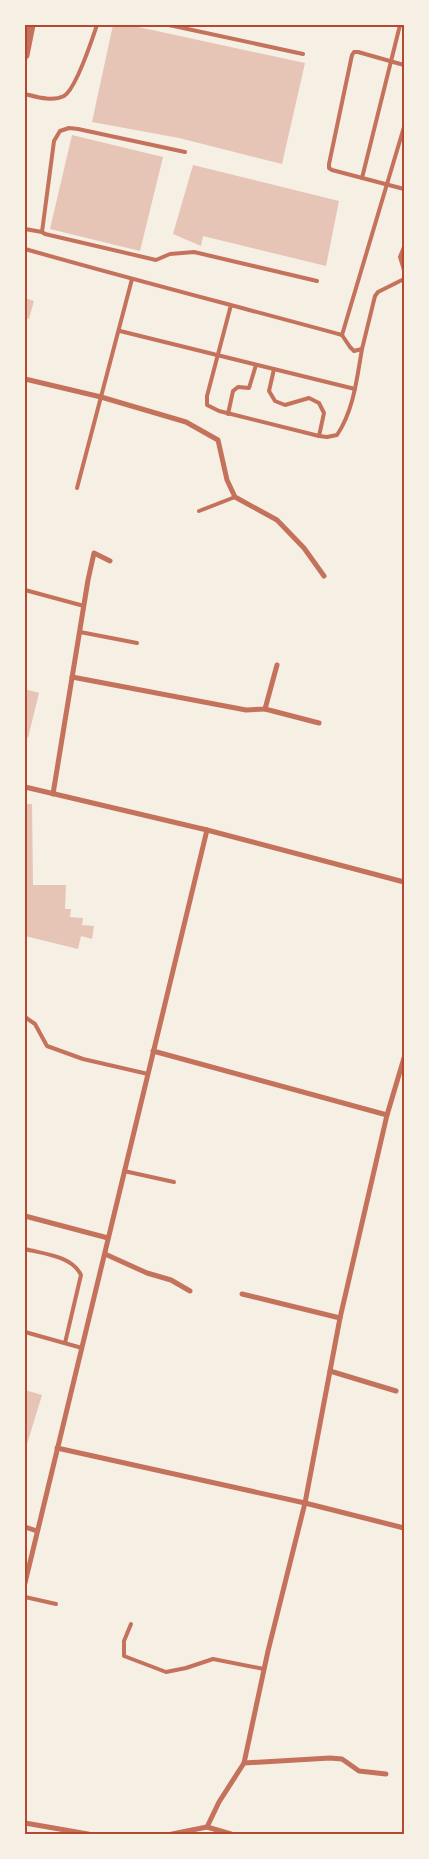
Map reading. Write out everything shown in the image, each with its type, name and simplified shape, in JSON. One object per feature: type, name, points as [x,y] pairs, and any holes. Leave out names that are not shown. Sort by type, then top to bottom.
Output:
[{"type":"street","points":[[25,55],[31,25]]},
{"type":"street","points":[[25,379],[101,397],[186,422],[218,440],[227,480],[235,497],[277,520],[304,548],[324,576]]},
{"type":"street","points":[[53,794],[94,553],[110,561]]},
{"type":"street","points":[[265,709],[277,665]]},
{"type":"street","points":[[72,677],[246,710],[265,709],[319,723]]},
{"type":"street","points":[[25,787],[207,830],[404,882]]},
{"type":"street","points":[[25,1583],[207,830]]},
{"type":"street","points":[[153,1051],[387,1115]]},
{"type":"street","points":[[207,1827],[219,1802],[244,1763],[264,1669],[305,1503],[340,1318],[387,1115],[404,1058]]},
{"type":"street","points":[[25,1216],[108,1238]]},
{"type":"street","points":[[105,1254],[147,1273],[171,1280],[190,1291]]},
{"type":"street","points":[[242,1294],[340,1318]]},
{"type":"street","points":[[330,1370],[396,1392]]},
{"type":"street","points":[[57,1448],[305,1503],[404,1528]]},
{"type":"street","points":[[25,1527],[38,1531]]},
{"type":"street","points":[[244,1763],[330,1758],[342,1759],[359,1771],[386,1774]]},
{"type":"street","points":[[25,1823],[88,1834]]},
{"type":"street","points":[[172,1834],[198,1831],[207,1827],[231,1834]]},
{"type":"lane","points":[[25,94],[42,98],[64,95],[74,84],[97,25]]},
{"type":"lane","points":[[169,25],[303,54]]},
{"type":"lane","points":[[362,178],[400,25]]},
{"type":"lane","points":[[404,65],[354,52],[329,164],[329,168],[332,170],[404,189]]},
{"type":"lane","points":[[342,335],[404,127]]},
{"type":"lane","points":[[42,232],[54,141],[60,131],[69,128],[78,129],[185,152]]},
{"type":"lane","points":[[25,229],[156,260],[170,254],[194,252],[317,281]]},
{"type":"lane","points":[[404,247],[400,262],[404,270]]},
{"type":"lane","points":[[25,249],[342,335],[354,350],[362,349]]},
{"type":"lane","points":[[77,488],[132,279]]},
{"type":"lane","points":[[231,305],[206,401],[208,405],[228,414],[327,437],[337,435],[346,421],[355,389],[362,349],[375,296],[378,292],[404,279]]},
{"type":"lane","points":[[120,330],[355,389]]},
{"type":"lane","points":[[228,414],[233,391],[238,387],[249,388],[256,364]]},
{"type":"lane","points":[[274,369],[269,391],[275,401],[285,405],[309,398],[315,400],[323,408],[324,413],[319,436]]},
{"type":"lane","points":[[199,511],[235,497]]},
{"type":"lane","points":[[25,590],[84,606]]},
{"type":"lane","points":[[80,632],[137,643]]},
{"type":"lane","points":[[25,1017],[35,1024],[47,1046],[83,1058],[148,1074]]},
{"type":"lane","points":[[124,1171],[174,1182]]},
{"type":"lane","points":[[25,1249],[71,1262],[77,1267],[81,1275],[66,1343]]},
{"type":"lane","points":[[25,1332],[82,1348]]},
{"type":"lane","points":[[25,1597],[56,1604]]},
{"type":"lane","points":[[131,1624],[124,1641],[124,1656],[136,1662],[166,1672],[213,1659],[264,1669]]},
{"type":"building","points":[[113,25],[129,25],[305,63],[282,164],[179,138],[92,122]]},
{"type":"building","points":[[72,135],[163,157],[140,251],[50,229]]},
{"type":"building","points":[[193,165],[339,201],[326,266],[203,236],[201,246],[173,234]]},
{"type":"building","points":[[25,298],[34,301],[29,319],[25,318]]},
{"type":"building","points":[[25,689],[39,693],[28,738],[25,737]]},
{"type":"building","points":[[25,804],[32,804],[33,885],[66,885],[65,909],[71,909],[70,917],[83,918],[82,925],[94,926],[92,939],[81,936],[78,949],[25,936]]},
{"type":"building","points":[[25,1390],[42,1395],[27,1444],[25,1444]]}]
